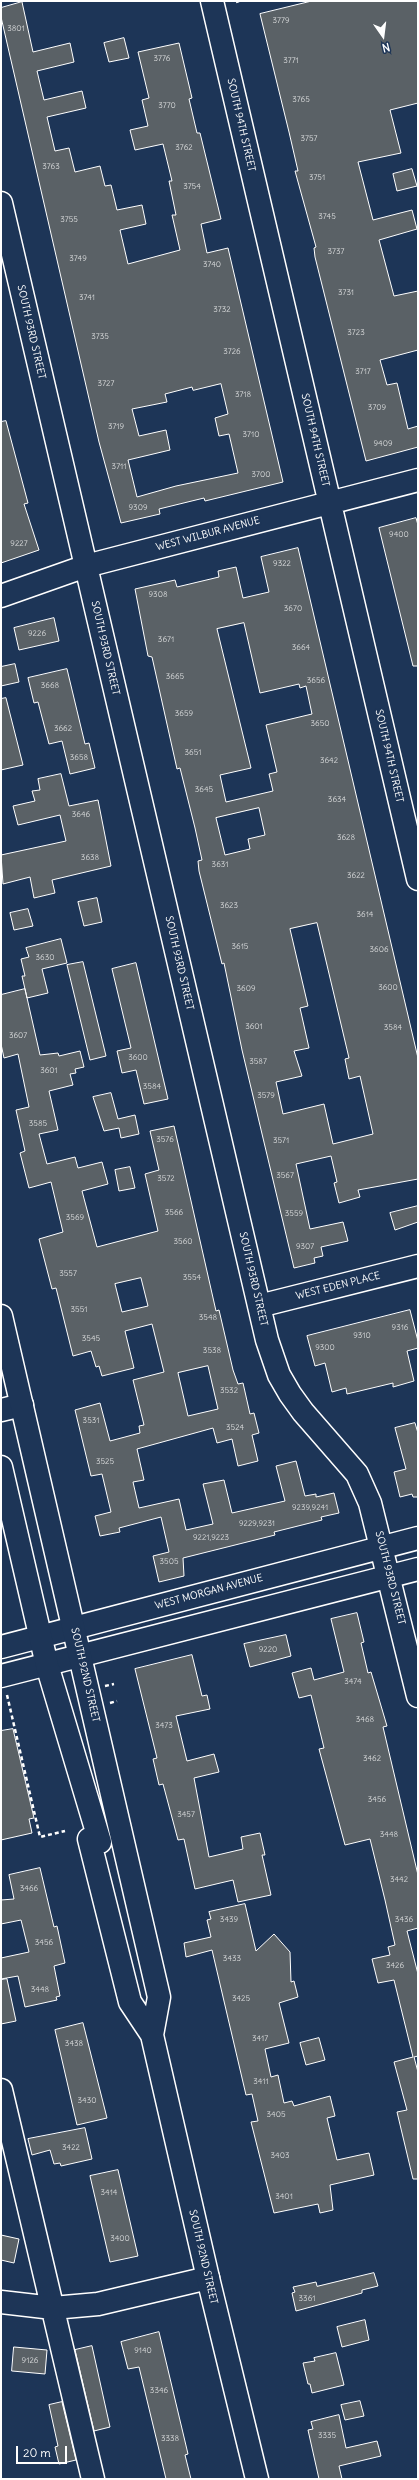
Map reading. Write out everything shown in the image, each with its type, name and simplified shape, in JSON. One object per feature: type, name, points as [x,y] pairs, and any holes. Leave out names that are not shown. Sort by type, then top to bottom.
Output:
[{"type":"street","name":"SOUTH 94TH STREET","points":[[212,1],[418,879]]},
{"type":"street","name":"SOUTH 93RD STREET","points":[[1,203],[259,1306],[279,1375],[303,1412],[357,1474],[370,1502],[390,1576],[418,1696]]},
{"type":"street","name":"WEST WILBUR AVENUE","points":[[1,596],[86,566],[418,480]]},
{"type":"street","name":"WEST EDEN PLACE","points":[[259,1306],[418,1266]]},
{"type":"street","name":"SOUTH 92ND STREET","points":[[1,1316],[159,1997],[152,2035]]},
{"type":"street","points":[[1,1410],[22,1405]]},
{"type":"street","name":"SOUTH 92ND STREET","points":[[1,1467],[47,1664],[100,1842],[89,1839],[130,2002],[152,2035],[208,2278],[257,2479]]},
{"type":"street","name":"WEST MORGAN AVENUE","points":[[1,1647],[418,1538]]},
{"type":"street","points":[[4,1685],[47,1664],[418,1569]]},
{"type":"street","points":[[190,1597],[196,1625]]},
{"type":"street","points":[[1,2090],[94,2479]]},
{"type":"street","points":[[1,2302],[53,2308],[98,2304],[208,2278]]},
{"type":"path","points":[[4,1685],[40,1836],[65,1830]]},
{"type":"building","points":[[312,1],[418,1],[418,103],[390,110],[401,153],[358,162],[373,220],[412,210],[417,229],[379,240],[394,296],[418,291],[418,350],[380,360],[387,385],[397,383],[408,429],[418,426],[418,447],[366,461],[315,257],[314,248],[316,247],[295,171],[298,171],[260,14]]},
{"type":"building","points":[[22,2],[33,52],[70,43],[74,62],[37,71],[44,100],[82,91],[86,108],[47,117],[55,151],[69,148],[75,172],[100,166],[105,186],[111,185],[117,210],[142,205],[146,224],[120,230],[128,264],[180,250],[172,215],[176,215],[169,181],[172,181],[163,144],[135,150],[130,130],[148,126],[142,100],[149,98],[138,52],[179,43],[192,98],[189,99],[197,133],[200,133],[221,219],[201,224],[207,253],[228,248],[283,482],[205,501],[204,498],[159,509],[160,514],[121,523],[99,442],[1,17],[1,8]],"holes":[[[221,384],[228,414],[215,418],[219,436],[229,434],[238,473],[176,486],[137,497],[128,460],[170,450],[166,430],[139,436],[132,409],[167,402],[165,394],[192,387],[193,390]]]},
{"type":"building","points":[[124,38],[129,58],[109,62],[104,43]]},
{"type":"building","points":[[412,169],[417,186],[397,191],[393,174]]},
{"type":"building","points":[[6,421],[28,503],[24,504],[39,550],[1,563],[1,422]]},
{"type":"building","points":[[416,518],[418,525],[418,666],[413,666],[379,528]]},
{"type":"building","points":[[298,548],[418,1058],[418,1179],[358,1190],[360,1197],[339,1203],[334,1183],[337,1182],[331,1156],[296,1164],[310,1229],[343,1222],[348,1241],[321,1247],[323,1256],[314,1258],[315,1263],[294,1268],[242,1050],[224,963],[222,964],[199,871],[198,861],[202,860],[195,828],[180,768],[177,769],[152,657],[148,656],[135,589],[175,580],[177,587],[219,577],[218,571],[236,567],[243,598],[269,592],[261,557]],"holes":[[[244,623],[260,693],[299,684],[300,688],[306,686],[312,714],[266,725],[277,772],[269,774],[273,791],[226,802],[220,775],[251,768],[217,629]],[[259,808],[265,835],[248,839],[250,849],[225,855],[216,818]],[[317,923],[349,1058],[345,1059],[349,1079],[360,1076],[373,1134],[333,1144],[324,1104],[283,1114],[276,1082],[302,1076],[294,1051],[309,1048],[300,1008],[308,1006],[290,929]]]},
{"type":"building","points":[[54,618],[59,641],[19,650],[14,628]]},
{"type":"building","points":[[15,664],[19,682],[1,686],[1,667]]},
{"type":"building","points":[[67,669],[85,744],[89,743],[95,768],[70,774],[62,741],[49,744],[38,702],[34,703],[28,678]]},
{"type":"building","points":[[6,698],[23,765],[1,770],[1,699]]},
{"type":"building","points":[[61,774],[69,806],[98,800],[111,866],[52,880],[55,893],[34,898],[30,877],[3,884],[1,855],[66,841],[60,815],[18,825],[13,806],[35,801],[32,791],[40,790],[38,779]]},
{"type":"building","points":[[97,898],[102,922],[84,926],[78,902]]},
{"type":"building","points":[[28,909],[33,926],[14,930],[10,913]]},
{"type":"building","points":[[61,939],[67,963],[42,969],[48,993],[27,998],[22,976],[25,976],[21,959],[29,957],[26,948]]},
{"type":"building","points":[[83,962],[106,1056],[90,1060],[67,965]]},
{"type":"building","points":[[136,963],[168,1099],[144,1104],[136,1070],[122,1073],[117,1051],[131,1048],[112,969]]},
{"type":"building","points":[[25,989],[40,1055],[58,1053],[59,1056],[80,1051],[84,1067],[75,1069],[76,1073],[70,1074],[73,1085],[49,1091],[58,1130],[39,1134],[47,1164],[75,1157],[78,1168],[102,1162],[108,1184],[82,1191],[97,1247],[158,1231],[145,1174],[159,1170],[150,1131],[174,1126],[216,1311],[219,1310],[233,1370],[238,1384],[243,1383],[250,1414],[254,1413],[259,1433],[252,1435],[258,1461],[238,1466],[232,1439],[217,1443],[213,1428],[137,1449],[144,1480],[133,1482],[139,1508],[179,1499],[186,1530],[213,1524],[203,1484],[224,1480],[232,1513],[285,1501],[276,1466],[296,1461],[305,1496],[316,1494],[316,1497],[334,1493],[339,1513],[321,1517],[322,1520],[274,1532],[275,1535],[183,1558],[184,1576],[159,1582],[153,1556],[169,1552],[161,1517],[119,1528],[120,1532],[100,1536],[95,1516],[111,1512],[102,1474],[91,1476],[75,1410],[100,1403],[110,1441],[140,1433],[139,1426],[144,1425],[133,1380],[164,1372],[152,1324],[125,1331],[134,1368],[102,1376],[99,1366],[96,1367],[91,1351],[73,1356],[56,1288],[52,1289],[39,1239],[63,1232],[51,1182],[29,1188],[20,1153],[25,1151],[16,1110],[29,1107],[18,1054],[4,1058],[1,1044],[1,995]],"holes":[[[141,1278],[148,1306],[122,1312],[115,1284]],[[208,1366],[218,1409],[188,1416],[178,1373]]]},
{"type":"building","points":[[111,1093],[118,1119],[135,1115],[139,1134],[121,1138],[119,1128],[104,1131],[93,1097]]},
{"type":"building","points":[[130,1167],[135,1188],[119,1191],[115,1170]]},
{"type":"building","points":[[418,1206],[418,1222],[395,1230],[390,1213]]},
{"type":"building","points":[[410,1310],[418,1341],[418,1348],[407,1351],[414,1381],[393,1387],[393,1383],[347,1394],[346,1388],[332,1392],[325,1363],[315,1366],[307,1336]]},
{"type":"building","points":[[415,1423],[418,1433],[418,1497],[413,1497],[412,1494],[400,1497],[394,1472],[406,1469],[395,1428]]},
{"type":"building","points":[[357,1613],[364,1642],[361,1643],[368,1673],[371,1672],[387,1726],[383,1727],[418,1875],[418,1928],[407,1931],[418,1974],[418,2056],[414,2057],[418,2072],[418,2179],[413,2179],[397,2112],[407,2110],[394,2062],[413,2057],[394,1980],[378,1983],[372,1959],[390,1955],[388,1947],[395,1945],[370,1839],[345,1845],[319,1749],[324,1748],[311,1695],[299,1698],[292,1673],[311,1668],[314,1680],[344,1672],[331,1619]]},
{"type":"building","points":[[286,1635],[291,1656],[250,1667],[244,1644]]},
{"type":"building","points":[[192,1655],[202,1696],[207,1695],[210,1709],[176,1716],[187,1761],[214,1754],[219,1772],[194,1778],[209,1857],[243,1849],[241,1837],[260,1833],[265,1855],[262,1855],[271,1895],[238,1902],[233,1880],[195,1889],[184,1839],[178,1840],[163,1784],[159,1785],[153,1759],[157,1758],[135,1669]]},
{"type":"building","points":[[13,1729],[34,1818],[29,1819],[32,1833],[1,1840],[1,1731]]},
{"type":"building","points":[[40,1868],[54,1927],[57,1926],[65,1963],[54,1966],[60,1996],[56,1997],[57,2000],[25,2007],[18,1976],[1,1979],[1,1958],[29,1952],[21,1920],[1,1924],[1,1900],[14,1899],[9,1875]]},
{"type":"building","points":[[245,1904],[256,1951],[274,1934],[290,1952],[291,1982],[294,1981],[298,1997],[279,2003],[289,2043],[265,2049],[271,2077],[278,2075],[284,2103],[292,2101],[294,2106],[330,2096],[335,2116],[327,2118],[337,2160],[369,2153],[374,2175],[330,2185],[333,2210],[320,2213],[318,2204],[274,2213],[251,2122],[258,2121],[252,2094],[246,2095],[212,1950],[186,1957],[184,1943],[211,1937],[207,1920],[211,1919],[209,1912]]},
{"type":"building","points":[[7,1979],[16,2021],[1,2024],[1,1980]]},
{"type":"building","points":[[83,2023],[107,2118],[77,2125],[55,2030]]},
{"type":"building","points":[[319,2038],[325,2060],[306,2065],[300,2043]]},
{"type":"building","points":[[85,2128],[92,2159],[61,2166],[60,2163],[54,2164],[50,2150],[32,2155],[28,2139]]},
{"type":"building","points":[[118,2170],[138,2256],[110,2262],[90,2176]]},
{"type":"building","points":[[1,2235],[19,2239],[14,2263],[1,2260]]},
{"type":"building","points":[[374,2273],[378,2286],[362,2290],[362,2293],[296,2311],[292,2293],[295,2292],[293,2287],[316,2282],[317,2286]]},
{"type":"building","points":[[365,2320],[369,2340],[342,2347],[337,2327]]},
{"type":"building","points":[[159,2332],[188,2454],[185,2455],[191,2479],[166,2479],[139,2367],[128,2369],[121,2342]]},
{"type":"building","points":[[92,2346],[110,2427],[94,2431],[75,2350]]},
{"type":"building","points":[[14,2347],[47,2350],[45,2374],[12,2371]]},
{"type":"building","points":[[336,2353],[344,2385],[312,2393],[310,2384],[308,2384],[303,2363],[315,2361],[314,2358]]},
{"type":"building","points":[[360,2401],[364,2416],[345,2420],[341,2405]]},
{"type":"building","points":[[62,2402],[76,2460],[59,2464],[55,2447],[58,2446],[49,2405]]},
{"type":"building","points":[[339,2415],[346,2448],[377,2441],[381,2456],[339,2466],[342,2479],[319,2479],[308,2430],[313,2429],[311,2422]]}]
